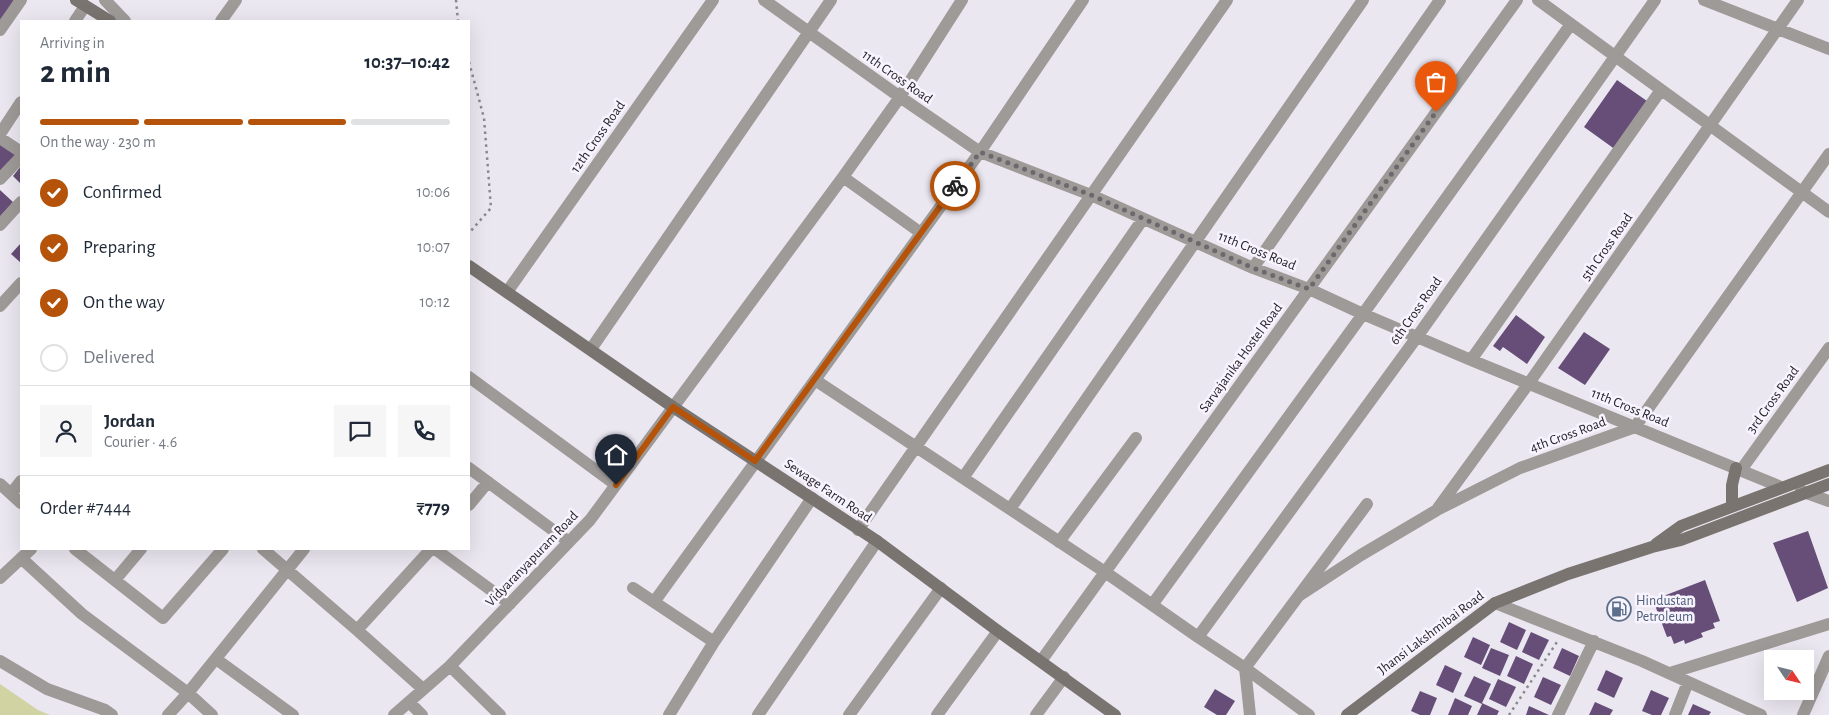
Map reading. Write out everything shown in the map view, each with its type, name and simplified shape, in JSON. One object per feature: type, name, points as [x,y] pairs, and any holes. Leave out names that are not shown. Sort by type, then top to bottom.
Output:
[{"type":"main road","points":[[81,3],[108,20]]},
{"type":"main road","name":"Sewage Farm Road","points":[[470,267],[673,407],[877,541],[998,632],[1115,715]]},
{"type":"main road","points":[[1732,506],[1732,485],[1738,469]]},
{"type":"main road","name":"Jhansi Lakshmibai Road","points":[[1652,547],[1681,526],[1829,470]]},
{"type":"main road","name":"Jhansi Lakshmibai Road","points":[[1347,715],[1495,603],[1568,574],[1652,547],[1681,540],[1829,484]]},
{"type":"street","points":[[0,30],[21,0]]},
{"type":"street","points":[[105,0],[124,20]]},
{"type":"street","points":[[222,20],[236,0]]},
{"type":"street","name":"12th Cross Road","points":[[507,292],[714,0]]},
{"type":"street","name":"11th Cross Road","points":[[764,0],[980,152],[1091,195],[1253,268],[1309,289],[1471,360],[1766,482],[1806,492],[1829,501]]},
{"type":"street","points":[[591,349],[831,0]]},
{"type":"street","name":"Vidyaranyapuram Road","points":[[394,715],[450,666],[590,520],[844,177],[900,97],[962,0]]},
{"type":"street","points":[[654,602],[980,152],[1083,0]]},
{"type":"street","points":[[858,530],[1227,0]]},
{"type":"street","points":[[1010,509],[1363,0]]},
{"type":"street","points":[[1253,268],[1440,0]]},
{"type":"street","name":"Sarvajanika Hostel Road","points":[[1041,661],[1517,0]]},
{"type":"street","points":[[1538,0],[1829,212]]},
{"type":"street","name":"6th Cross Road","points":[[1198,637],[1417,337],[1655,0]]},
{"type":"street","points":[[1704,0],[1829,49]]},
{"type":"street","name":"5th Cross Road","points":[[1437,510],[1529,383],[1798,0]]},
{"type":"street","points":[[75,20],[81,3]]},
{"type":"street","points":[[1152,605],[1570,24]]},
{"type":"street","points":[[1471,360],[1661,90]]},
{"type":"street","points":[[0,134],[20,104]]},
{"type":"street","points":[[0,138],[20,150]]},
{"type":"street","points":[[1635,427],[1829,154]]},
{"type":"street","points":[[0,180],[20,158]]},
{"type":"street","points":[[844,177],[921,233]]},
{"type":"street","points":[[0,225],[20,203]]},
{"type":"street","points":[[963,478],[1143,219]]},
{"type":"street","points":[[0,306],[20,284]]},
{"type":"street","name":"3rd Cross Road","points":[[1738,469],[1829,348]]},
{"type":"street","points":[[470,378],[616,485]]},
{"type":"street","points":[[815,380],[1105,572],[1310,715]]},
{"type":"street","name":"4th Cross Road","points":[[1300,595],[1437,510],[1520,468],[1635,427]]},
{"type":"street","points":[[1059,542],[1136,438]]},
{"type":"street","points":[[470,469],[568,542]]},
{"type":"street","points":[[11,494],[20,482]]},
{"type":"street","points":[[470,503],[488,482]]},
{"type":"street","points":[[0,484],[20,502]]},
{"type":"street","points":[[669,715],[714,642],[812,498]]},
{"type":"street","points":[[1250,715],[1245,668],[1367,504]]},
{"type":"street","points":[[758,715],[877,541]]},
{"type":"street","points":[[0,578],[30,550]]},
{"type":"street","points":[[78,550],[162,618],[222,550]]},
{"type":"street","points":[[115,580],[140,550]]},
{"type":"street","points":[[264,550],[423,689]]},
{"type":"street","points":[[168,715],[216,659],[303,550]]},
{"type":"street","points":[[357,630],[432,550]]},
{"type":"street","points":[[434,550],[510,604]]},
{"type":"street","points":[[21,558],[82,614],[188,693],[212,715]]},
{"type":"street","points":[[633,588],[714,642]]},
{"type":"street","points":[[849,715],[941,588]]},
{"type":"street","points":[[1495,603],[1594,641],[1670,673],[1761,715]]},
{"type":"street","points":[[1670,673],[1829,624]]},
{"type":"street","points":[[937,715],[998,632]]},
{"type":"street","points":[[1558,715],[1594,641]]},
{"type":"street","points":[[1803,715],[1829,656]]},
{"type":"street","points":[[216,659],[293,715]]},
{"type":"street","points":[[0,661],[47,689],[105,710],[112,715]]},
{"type":"street","points":[[450,666],[500,715]]},
{"type":"street","points":[[1036,715],[1064,677]]},
{"type":"street","points":[[1676,715],[1688,682]]},
{"type":"street","points":[[409,702],[422,715]]},
{"type":"path","points":[[456,0],[458,20]]},
{"type":"path","points":[[470,66],[484,118],[491,208],[470,232]]},
{"type":"path","points":[[1509,715],[1565,630]]},
{"type":"green space","points":[[0,684],[38,710],[50,715],[0,715]]},
{"type":"building","points":[[0,0],[14,0],[0,22]]},
{"type":"building","points":[[1617,80],[1647,101],[1616,150],[1584,127]]},
{"type":"building","points":[[0,140],[18,154],[0,174]]},
{"type":"building","points":[[20,167],[20,183],[13,176]]},
{"type":"building","points":[[0,190],[13,202],[0,217]]},
{"type":"building","points":[[20,244],[20,262],[11,254]]},
{"type":"building","points":[[1516,315],[1545,337],[1527,364],[1503,347],[1500,351],[1493,346]]},
{"type":"building","points":[[1584,332],[1610,349],[1585,385],[1558,368]]},
{"type":"building","points":[[1808,531],[1828,588],[1797,602],[1773,543]]},
{"type":"building","points":[[1705,580],[1720,621],[1713,623],[1715,628],[1701,633],[1703,637],[1685,644],[1684,640],[1674,644],[1671,636],[1667,637],[1653,600]]},
{"type":"building","points":[[1509,622],[1526,630],[1517,650],[1500,642]]},
{"type":"building","points":[[1531,632],[1549,640],[1539,660],[1522,652]]},
{"type":"building","points":[[1473,637],[1490,645],[1481,665],[1464,657]]},
{"type":"building","points":[[1491,648],[1509,655],[1500,676],[1482,668]]},
{"type":"building","points":[[1562,648],[1579,656],[1570,676],[1553,668]]},
{"type":"building","points":[[1516,656],[1533,664],[1524,684],[1507,676]]},
{"type":"building","points":[[1445,665],[1462,673],[1453,693],[1436,685]]},
{"type":"building","points":[[1606,670],[1623,678],[1614,698],[1597,690]]},
{"type":"building","points":[[1474,676],[1491,684],[1482,703],[1499,711],[1497,715],[1477,715],[1482,704],[1464,696]]},
{"type":"building","points":[[1543,677],[1561,685],[1551,705],[1534,697]]},
{"type":"building","points":[[1498,679],[1516,687],[1506,707],[1489,699]]},
{"type":"building","points":[[1215,689],[1235,701],[1226,715],[1217,715],[1204,707]]},
{"type":"building","points":[[1651,690],[1669,698],[1661,715],[1652,715],[1642,711]]},
{"type":"building","points":[[1420,691],[1437,698],[1430,715],[1420,715],[1411,711]]},
{"type":"building","points":[[1455,698],[1472,706],[1468,715],[1448,715]]},
{"type":"building","points":[[1595,702],[1613,710],[1610,715],[1589,715]]},
{"type":"building","points":[[1693,704],[1711,712],[1709,715],[1688,715]]},
{"type":"building","points":[[1529,706],[1549,715],[1526,715]]},
{"type":"way so far","points":[[955,186],[980,152],[1091,195],[1253,268],[1309,289],[1436,112]]},
{"type":"place","name":"Hindustan Petroleum","points":[[1619,609]]},
{"type":"route","points":[[616,485],[673,407],[755,461],[955,186]]}]
